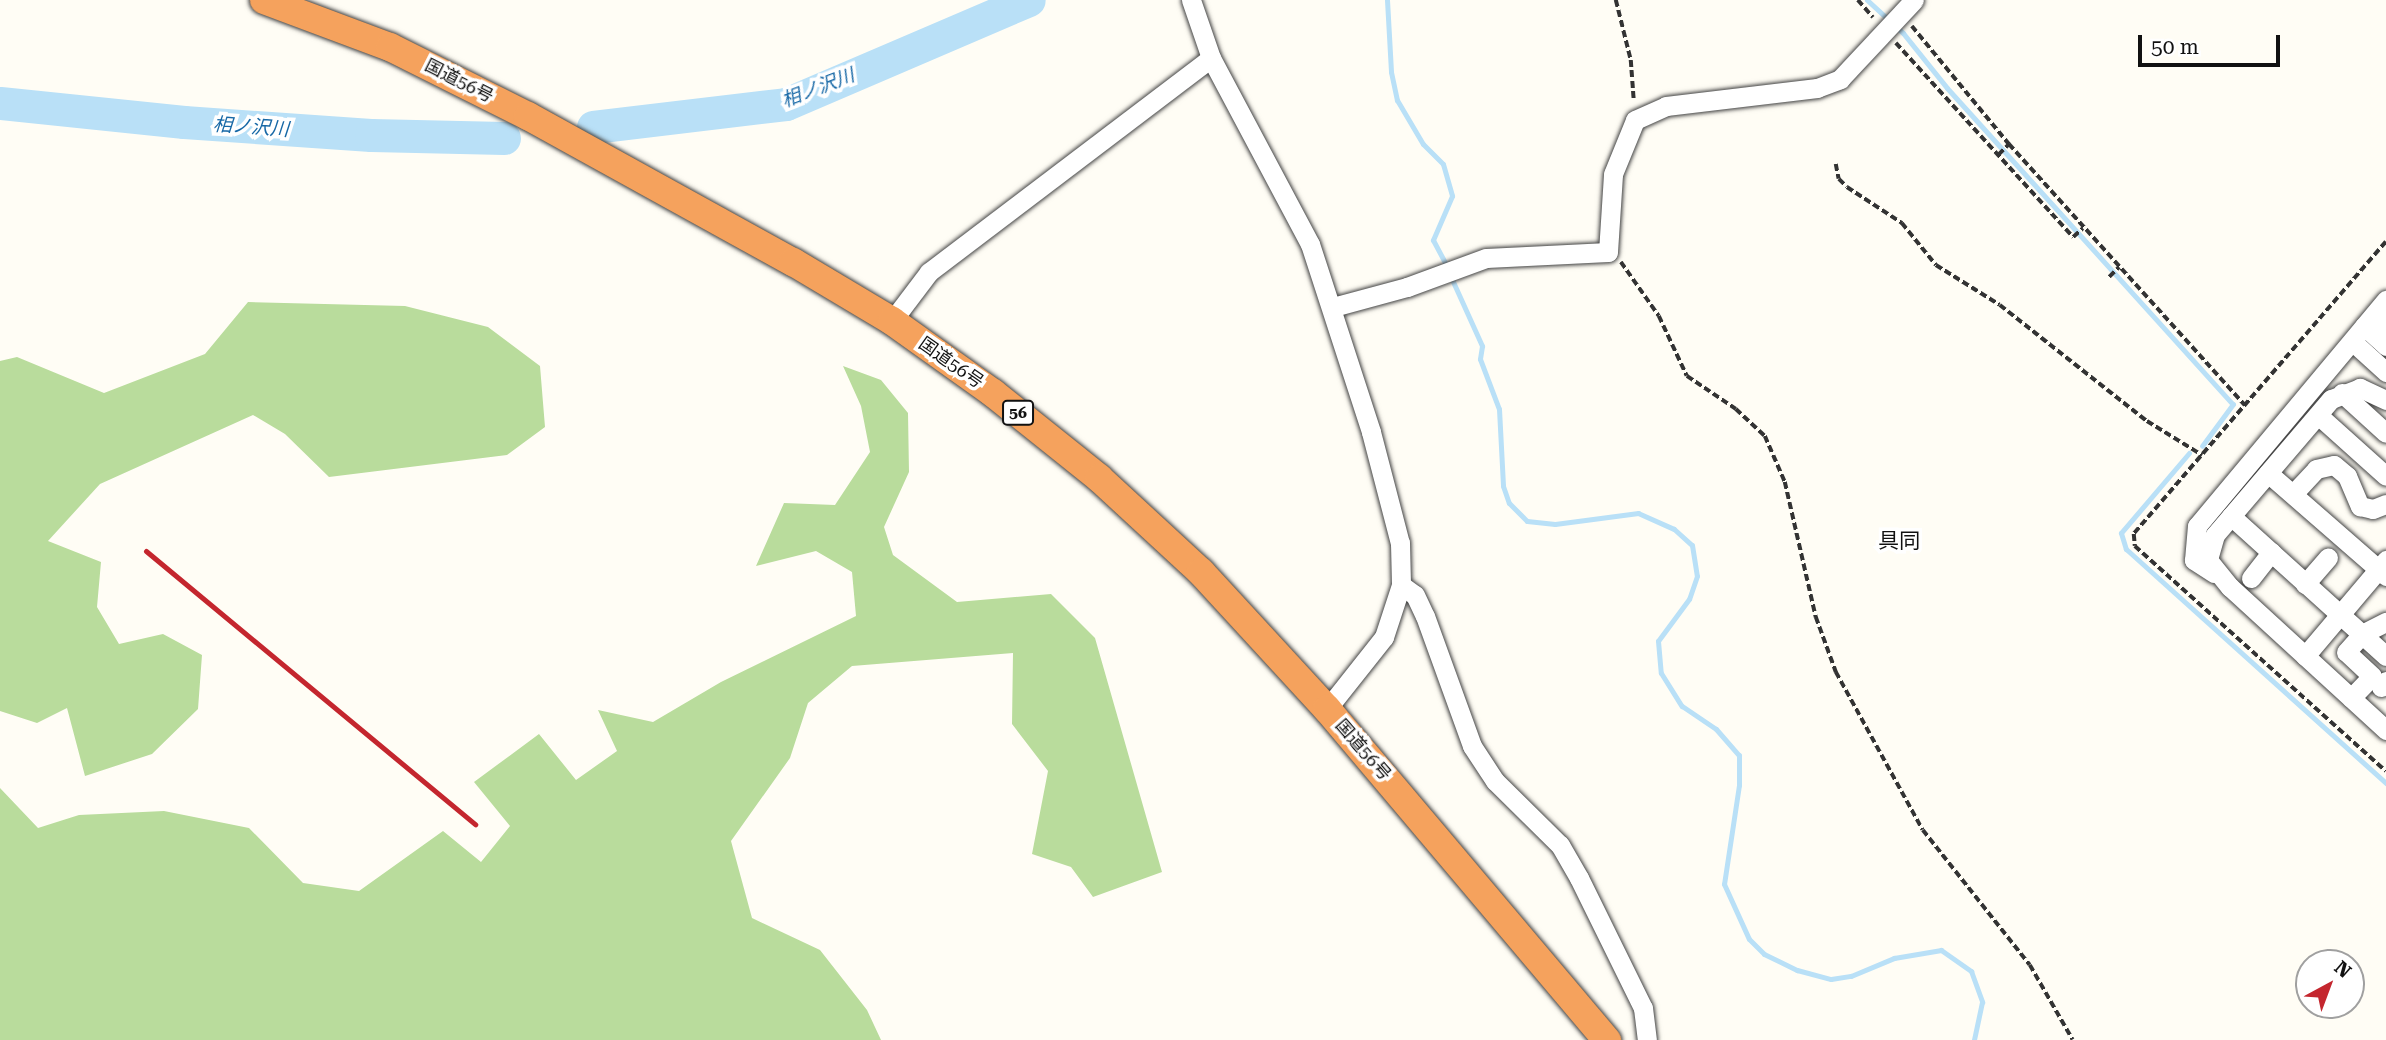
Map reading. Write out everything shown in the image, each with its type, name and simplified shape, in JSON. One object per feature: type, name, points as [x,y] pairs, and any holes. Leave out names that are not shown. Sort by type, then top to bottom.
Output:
[{"type":"highway","name":"国道56号","points":[[264,0],[390,47],[457,78],[793,262],[892,321],[993,393],[1098,478],[1201,572],[1327,709],[1607,1040]]},
{"type":"street","points":[[1191,0],[1211,58],[1310,244],[1333,307],[1389,495],[1400,542],[1401,585],[1384,637],[1327,709]]},
{"type":"street","points":[[1333,307],[1407,287],[1486,258],[1608,252],[1613,174],[1635,120],[1666,106],[1721,96],[1817,88],[1840,79],[1914,0]]},
{"type":"street","points":[[892,321],[929,272],[1211,58]]},
{"type":"street","points":[[2376,322],[2386,345]]},
{"type":"street","points":[[2376,322],[2386,372]]},
{"type":"street","points":[[2376,322],[2197,526],[2194,560],[2218,575],[2386,730]]},
{"type":"street","points":[[2218,575],[2208,560],[2215,535],[2318,415],[2342,393],[2360,388],[2386,400]]},
{"type":"street","points":[[2342,393],[2386,433]]},
{"type":"street","points":[[2318,415],[2386,476]]},
{"type":"street","points":[[2293,494],[2316,469],[2334,465],[2347,476],[2360,506],[2373,509],[2386,504]]},
{"type":"street","points":[[2268,473],[2383,568],[2305,656]]},
{"type":"street","points":[[2231,516],[2386,656]]},
{"type":"street","points":[[2251,578],[2271,552]]},
{"type":"street","points":[[2305,584],[2328,558]]},
{"type":"street","points":[[1401,585],[1415,595],[1425,616],[1472,746],[1495,780],[1560,845],[1579,878],[1643,1008],[1647,1040]]},
{"type":"street","points":[[2351,698],[2372,676],[2346,652],[2362,634],[2386,621]]},
{"type":"path","points":[[1616,0],[1632,60],[1635,120]]},
{"type":"path","points":[[1858,0],[1894,23],[1998,155],[2073,237],[2084,228]]},
{"type":"path","points":[[1894,23],[1912,24],[2009,145],[2245,405]]},
{"type":"path","points":[[1998,155],[2009,145]]},
{"type":"path","points":[[1836,164],[1839,179],[1902,223],[1931,260],[2000,305],[2147,421],[2202,455]]},
{"type":"path","points":[[1608,252],[1626,266],[1659,316],[1688,376],[1736,409],[1765,436],[1789,495],[1816,617],[1836,672],[1923,830],[2030,965],[2073,1040]]},
{"type":"path","points":[[2109,277],[2119,267]]},
{"type":"green space","points":[[248,302],[405,306],[488,327],[540,366],[545,427],[507,455],[329,477],[285,434],[253,415],[100,484],[48,541],[101,562],[97,607],[119,644],[163,634],[202,655],[198,709],[152,754],[85,776],[67,708],[37,723],[0,711],[0,361],[17,357],[104,393],[205,354]]},
{"type":"green space","points":[[843,366],[881,380],[908,413],[909,472],[884,527],[893,555],[957,602],[1051,594],[1095,638],[1162,872],[1093,897],[1071,867],[1032,854],[1048,771],[1012,724],[1013,653],[852,666],[808,703],[790,758],[731,841],[752,918],[820,950],[867,1010],[881,1040],[0,1040],[0,788],[38,828],[79,815],[164,811],[249,828],[303,883],[359,891],[443,831],[481,862],[510,826],[474,782],[539,734],[576,780],[617,751],[598,710],[653,722],[721,682],[856,616],[852,572],[816,551],[756,566],[784,503],[835,505],[870,452],[861,406]]},
{"type":"waterway","name":"相ノ沢川","points":[[593,127],[786,104],[1029,0]]},
{"type":"waterway","points":[[1387,0],[1391,72],[1397,100],[1423,144],[1443,164],[1452,196],[1433,240],[1447,266]]},
{"type":"waterway","points":[[1867,0],[1903,33],[1947,88],[2233,404],[2202,446]]},
{"type":"waterway","name":"相ノ沢川","points":[[0,103],[184,122],[371,135],[504,138]]},
{"type":"waterway","points":[[1450,275],[1482,346],[1480,359],[1499,409],[1503,486],[1509,503],[1527,521],[1555,524],[1638,513],[1674,529],[1692,545],[1697,576],[1689,599],[1658,641],[1661,673],[1682,706],[1716,729],[1739,755],[1739,785],[1724,884],[1749,939],[1764,954],[1797,970],[1831,979],[1851,976],[1894,958],[1941,950],[1971,971],[1982,1002],[1974,1040]]},
{"type":"waterway","points":[[2189,453],[2121,533],[2126,549],[2386,783]]},
{"type":"railway","points":[[146,551],[475,824]]},
{"type":"district","name":"具同","points":[[1899,541]]}]
